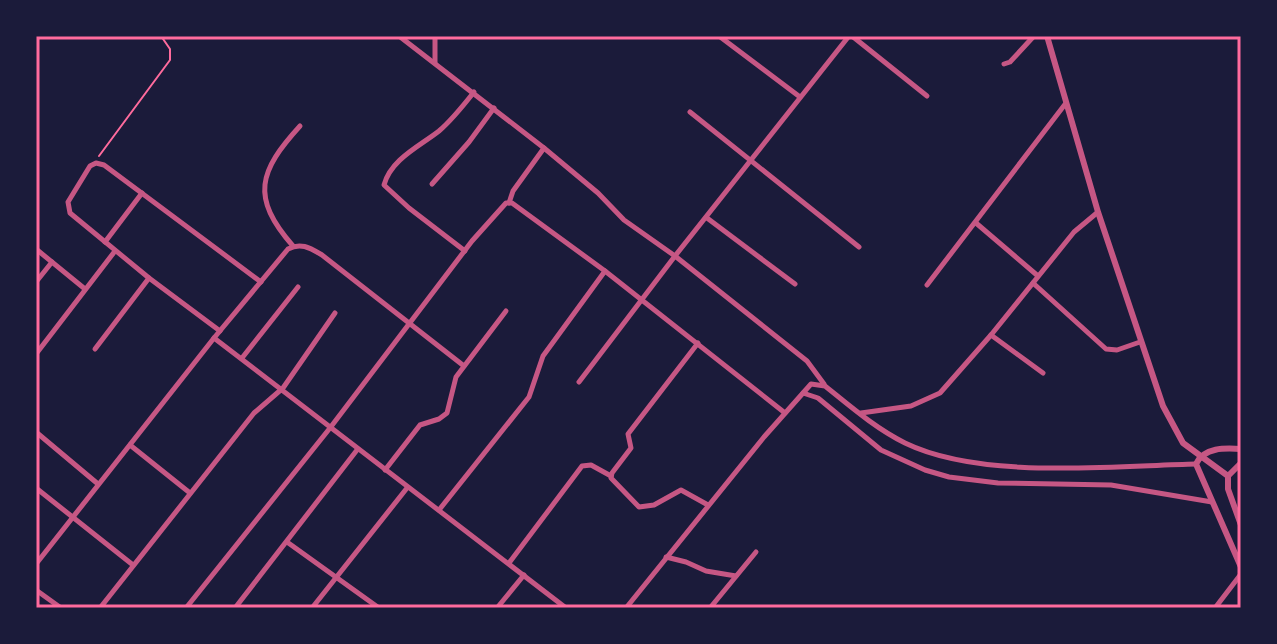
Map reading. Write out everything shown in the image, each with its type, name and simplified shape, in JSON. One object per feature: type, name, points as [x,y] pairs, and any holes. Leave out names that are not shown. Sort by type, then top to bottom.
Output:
[{"type":"street","points":[[399,36],[544,148],[598,193],[624,220],[675,256],[807,361],[825,386],[884,431],[917,448],[977,463],[1032,466],[1198,460],[1209,451],[1241,449]]},
{"type":"street","points":[[435,36],[435,62]]},
{"type":"street","points":[[719,36],[800,97]]},
{"type":"street","points":[[579,382],[850,36],[927,96]]},
{"type":"street","points":[[1004,64],[1010,62],[1034,36]]},
{"type":"street","points":[[1047,36],[1098,212],[1163,406],[1183,443],[1198,460],[1228,476]]},
{"type":"street","points":[[465,251],[398,200],[384,185],[386,178],[410,151],[440,130],[474,92]]},
{"type":"street","points":[[927,285],[1066,103]]},
{"type":"street","points":[[432,184],[494,108]]},
{"type":"street","points":[[690,112],[859,247]]},
{"type":"street","points":[[293,246],[270,217],[266,178],[275,155],[300,126]]},
{"type":"street","points":[[186,608],[330,428],[465,251],[500,208],[509,203],[511,194],[544,148]]},
{"type":"street","points":[[220,331],[73,216],[68,208],[73,191],[94,163],[104,165],[261,282]]},
{"type":"street","points":[[105,242],[142,193]]},
{"type":"street","points":[[509,203],[605,271],[785,413]]},
{"type":"street","points":[[859,413],[911,406],[933,397],[991,335],[1074,232],[1098,212]]},
{"type":"street","points":[[707,218],[795,284]]},
{"type":"street","points":[[976,223],[1038,276]]},
{"type":"street","points":[[37,559],[214,338],[293,246],[300,244],[310,247],[322,255],[464,366]]},
{"type":"street","points":[[36,249],[85,289]]},
{"type":"street","points":[[36,354],[115,251]]},
{"type":"street","points":[[36,282],[52,262]]},
{"type":"street","points":[[439,510],[529,397],[543,356],[605,271]]},
{"type":"street","points":[[95,349],[149,278]]},
{"type":"street","points":[[1033,283],[1106,349],[1117,350],[1140,342]]},
{"type":"street","points":[[242,358],[298,287]]},
{"type":"street","points":[[385,470],[420,425],[447,413],[454,383],[506,311]]},
{"type":"street","points":[[100,608],[254,413],[283,388],[335,313]]},
{"type":"street","points":[[991,335],[1043,373]]},
{"type":"street","points":[[214,338],[566,608]]},
{"type":"street","points":[[611,476],[631,448],[628,434],[698,343]]},
{"type":"street","points":[[626,608],[785,413],[811,384],[825,386]]},
{"type":"street","points":[[803,393],[818,398],[881,450],[925,470],[988,483],[1111,485],[1212,502]]},
{"type":"street","points":[[36,432],[98,484]]},
{"type":"street","points":[[130,445],[190,493]]},
{"type":"street","points":[[235,608],[357,450]]},
{"type":"street","points":[[1198,460],[1212,502],[1241,567]]},
{"type":"street","points":[[1241,463],[1228,476],[1228,489],[1241,525]]},
{"type":"street","points":[[509,563],[582,466],[591,465],[611,476],[612,481],[639,507],[654,505],[681,490],[708,505]]},
{"type":"street","points":[[36,488],[133,565]]},
{"type":"street","points":[[312,608],[407,488]]},
{"type":"street","points":[[287,542],[379,608]]},
{"type":"street","points":[[710,608],[756,552]]},
{"type":"street","points":[[666,557],[706,571],[736,576]]},
{"type":"street","points":[[1215,608],[1241,574]]},
{"type":"street","points":[[497,608],[524,575]]},
{"type":"street","points":[[36,590],[61,608]]},
{"type":"path","points":[[94,163],[170,60],[170,49],[161,36]]}]
